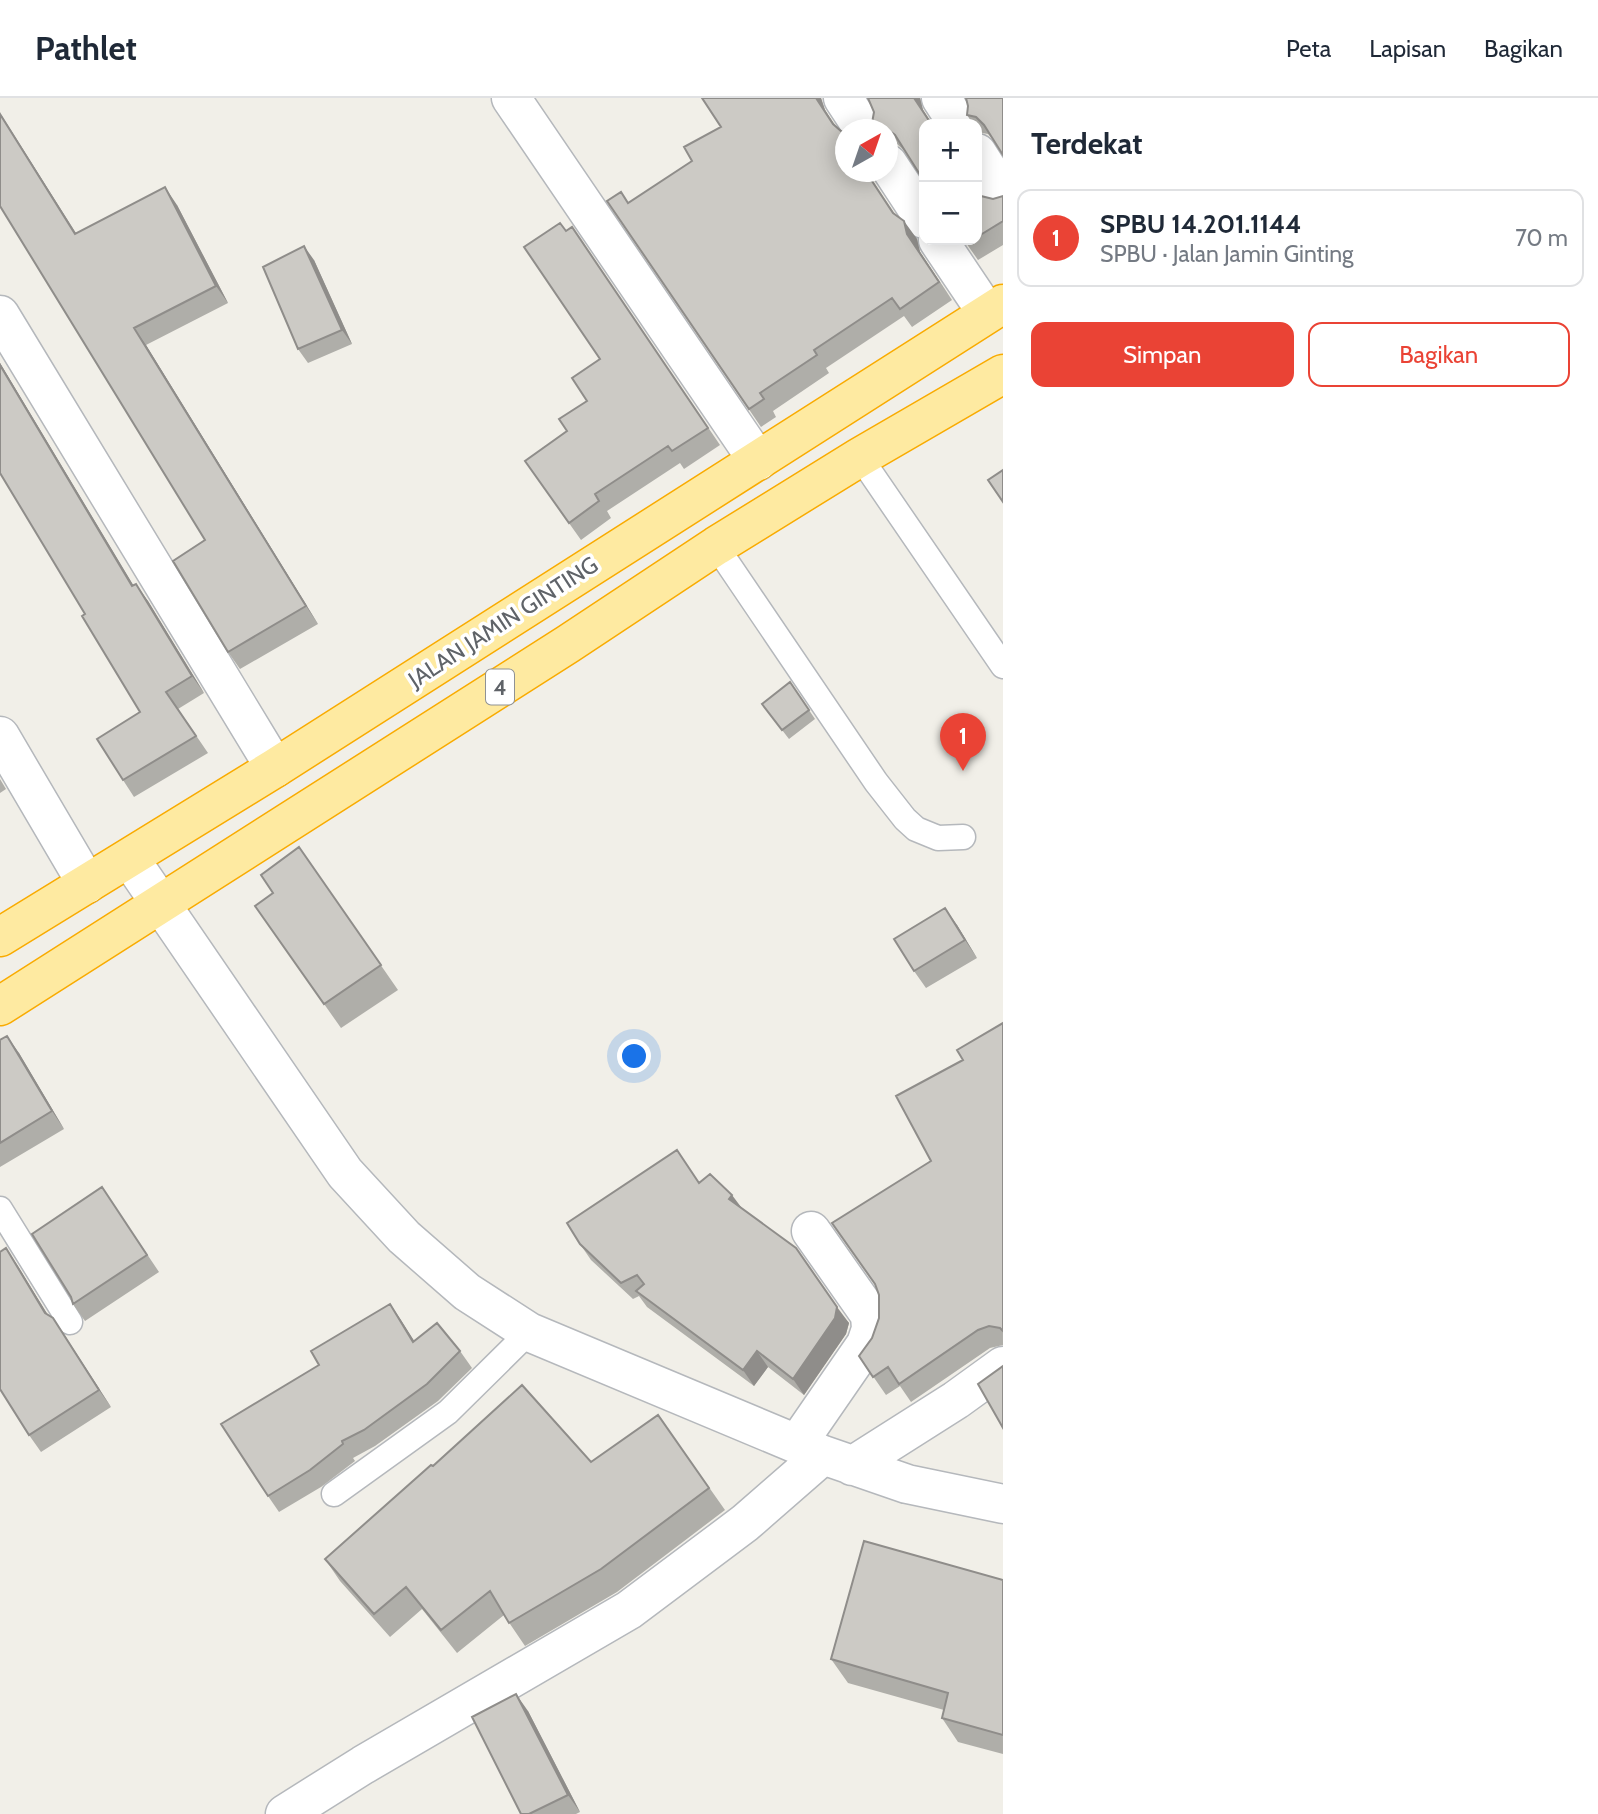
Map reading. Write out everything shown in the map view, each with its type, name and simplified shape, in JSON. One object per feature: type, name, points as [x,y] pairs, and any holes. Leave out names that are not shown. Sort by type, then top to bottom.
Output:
[{"type":"highway","name":"JALAN JAMIN GINTING","points":[[0,937],[275,768],[995,308]]},
{"type":"highway","name":"4","points":[[0,1006],[568,644],[716,546],[860,457],[1003,374]]},
{"type":"highway","points":[[87,884],[111,934]]},
{"type":"street","points":[[511,98],[758,461]]},
{"type":"street","points":[[843,98],[857,119]]},
{"type":"street","points":[[942,98],[955,119]]},
{"type":"street","points":[[982,161],[1003,194]]},
{"type":"street","points":[[898,180],[919,212]]},
{"type":"street","points":[[942,245],[995,308]]},
{"type":"street","points":[[0,315],[275,768]]},
{"type":"street","points":[[0,736],[87,884]]},
{"type":"street","points":[[130,859],[345,1173],[404,1237],[467,1292],[529,1332],[824,1455],[907,1484],[1003,1504]]},
{"type":"street","points":[[811,1231],[870,1315],[871,1329],[824,1455]]},
{"type":"street","points":[[285,1814],[363,1765],[629,1610],[745,1523],[824,1455],[956,1400],[1003,1366]]},
{"type":"lane","points":[[860,457],[1003,666]]},
{"type":"lane","points":[[716,546],[876,782],[905,819],[916,829],[938,838],[963,837]]},
{"type":"lane","points":[[0,1209],[71,1322]]},
{"type":"lane","points":[[334,1494],[448,1412],[529,1332]]},
{"type":"building","points":[[702,98],[816,98],[835,126],[835,182],[873,182],[893,213],[904,221],[907,234],[939,282],[900,309],[892,298],[814,350],[817,355],[760,393],[764,399],[749,409],[607,201],[621,192],[628,203],[692,161],[684,147],[721,127]]},
{"type":"building","points":[[868,98],[914,98],[928,119],[919,119],[919,173],[898,140],[898,119],[873,119],[874,112]]},
{"type":"building","points":[[966,98],[1003,98],[1003,155],[982,119],[967,115]]},
{"type":"building","points":[[0,114],[75,234],[165,187],[216,286],[134,328],[306,606],[228,652],[173,561],[205,540],[0,206]]},
{"type":"building","points":[[982,196],[993,199],[1003,196],[1003,221],[982,234]]},
{"type":"building","points":[[560,223],[566,231],[572,227],[708,428],[672,451],[668,446],[595,494],[599,501],[569,523],[525,461],[567,431],[559,419],[587,401],[572,378],[600,359],[524,247]]},
{"type":"building","points":[[304,246],[342,330],[298,349],[263,267]]},
{"type":"building","points":[[0,365],[132,586],[136,584],[192,676],[166,692],[196,736],[123,780],[97,739],[140,712],[0,473]]},
{"type":"building","points":[[1003,470],[1003,502],[988,480]]},
{"type":"building","points":[[790,682],[809,710],[782,730],[762,704]]},
{"type":"building","points":[[299,847],[381,965],[324,1004],[255,906],[273,893],[261,875]]},
{"type":"building","points":[[945,908],[965,940],[914,971],[894,939]]},
{"type":"building","points":[[1003,1023],[1003,1331],[989,1326],[978,1330],[899,1384],[888,1367],[873,1377],[859,1356],[872,1338],[879,1318],[879,1295],[875,1284],[832,1223],[931,1161],[896,1096],[963,1060],[957,1050]]},
{"type":"building","points":[[7,1036],[52,1111],[0,1143],[0,1040]]},
{"type":"building","points":[[677,1150],[699,1183],[710,1174],[732,1195],[729,1199],[796,1248],[837,1307],[835,1318],[793,1379],[757,1351],[743,1370],[636,1291],[644,1284],[637,1275],[621,1283],[580,1244],[567,1223]]},
{"type":"building","points":[[102,1187],[147,1255],[73,1304],[32,1234]]},
{"type":"building","points":[[6,1248],[45,1313],[53,1318],[99,1390],[29,1435],[0,1389],[0,1252]]},
{"type":"building","points":[[390,1304],[413,1342],[437,1323],[460,1351],[427,1384],[364,1430],[342,1441],[343,1444],[310,1470],[268,1496],[221,1424],[319,1365],[311,1351]]},
{"type":"building","points":[[1003,1366],[1003,1428],[978,1384]]},
{"type":"building","points":[[522,1385],[591,1462],[658,1415],[709,1488],[601,1569],[509,1623],[490,1591],[441,1630],[406,1587],[374,1614],[325,1559]]},
{"type":"building","points":[[864,1541],[1003,1580],[1003,1735],[942,1718],[948,1693],[831,1659]]},
{"type":"building","points":[[516,1694],[568,1795],[529,1814],[521,1814],[472,1717]]},
{"type":"place","name":"SPBU 14.201.1144","points":[[963,771]]}]
